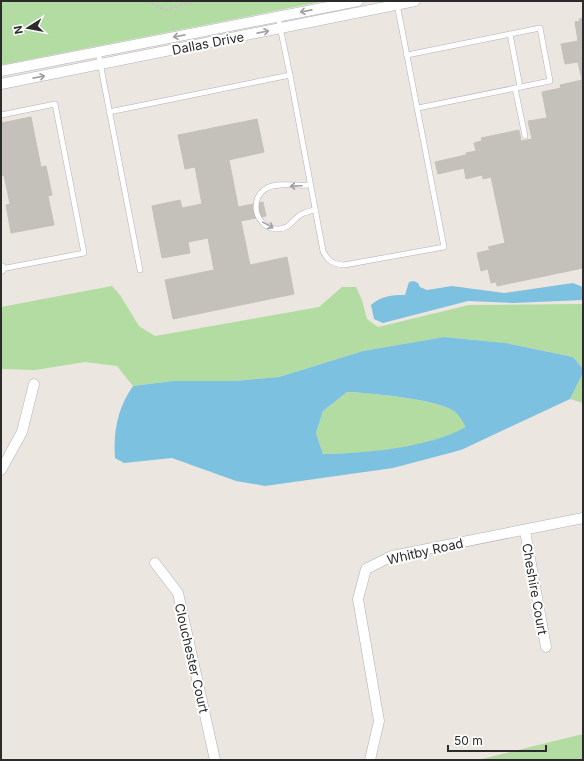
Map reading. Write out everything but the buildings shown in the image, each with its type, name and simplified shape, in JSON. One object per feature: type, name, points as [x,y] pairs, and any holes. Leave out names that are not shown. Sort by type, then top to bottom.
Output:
[{"type":"street","name":"Dallas Drive","points":[[1,71],[358,1]]},
{"type":"street","name":"Dallas Drive","points":[[1,84],[397,3],[415,1]]},
{"type":"street","points":[[1,470],[22,432],[34,384]]},
{"type":"street","name":"Whitby Road","points":[[370,760],[379,721],[358,599],[366,569],[392,556],[525,531],[583,518]]},
{"type":"street","name":"Cheshire Court","points":[[525,531],[546,647]]},
{"type":"street","name":"Clouchester Court","points":[[155,563],[178,593],[215,760]]},
{"type":"lane","points":[[278,17],[323,251],[327,260],[334,264],[344,265],[444,247],[397,3]]},
{"type":"lane","points":[[407,55],[540,28],[550,81],[418,108]]},
{"type":"lane","points":[[510,34],[525,136]]},
{"type":"lane","points":[[98,52],[140,270]]},
{"type":"lane","points":[[109,112],[290,75]]},
{"type":"lane","points":[[1,115],[55,104],[84,253],[1,269]]},
{"type":"lane","points":[[310,184],[297,186],[274,185],[267,188],[258,198],[256,212],[264,224],[278,229],[292,224],[300,215],[315,210]]},
{"type":"path","points":[[147,1],[165,10],[195,1]]},
{"type":"green space","points":[[1,1],[325,1],[1,65]]},
{"type":"green space","points":[[112,286],[120,295],[139,326],[155,336],[319,307],[342,287],[356,287],[362,300],[367,319],[378,327],[469,305],[581,304],[583,305],[583,369],[573,357],[506,343],[444,337],[363,351],[279,377],[234,381],[173,381],[133,386],[117,366],[85,362],[35,370],[1,369],[1,307]]},
{"type":"green space","points":[[583,373],[583,403],[570,399]]},
{"type":"green space","points":[[347,392],[420,400],[447,407],[458,415],[467,427],[451,434],[415,445],[378,451],[323,454],[316,433],[323,411]]},
{"type":"green space","points":[[583,734],[583,760],[478,760]]},
{"type":"water","points":[[414,281],[418,283],[420,287],[427,290],[452,286],[504,293],[573,283],[583,287],[583,300],[513,303],[468,301],[383,323],[374,319],[371,305],[386,297],[405,295],[409,282]]},
{"type":"water","points":[[444,337],[506,343],[573,357],[583,369],[583,373],[570,399],[461,450],[393,468],[265,486],[236,481],[172,458],[124,463],[115,458],[116,429],[120,411],[133,386],[173,381],[234,381],[279,377],[363,351]],"holes":[[[347,392],[387,395],[420,400],[447,407],[460,417],[466,427],[451,434],[415,445],[378,451],[323,454],[316,433],[323,411]]]}]
